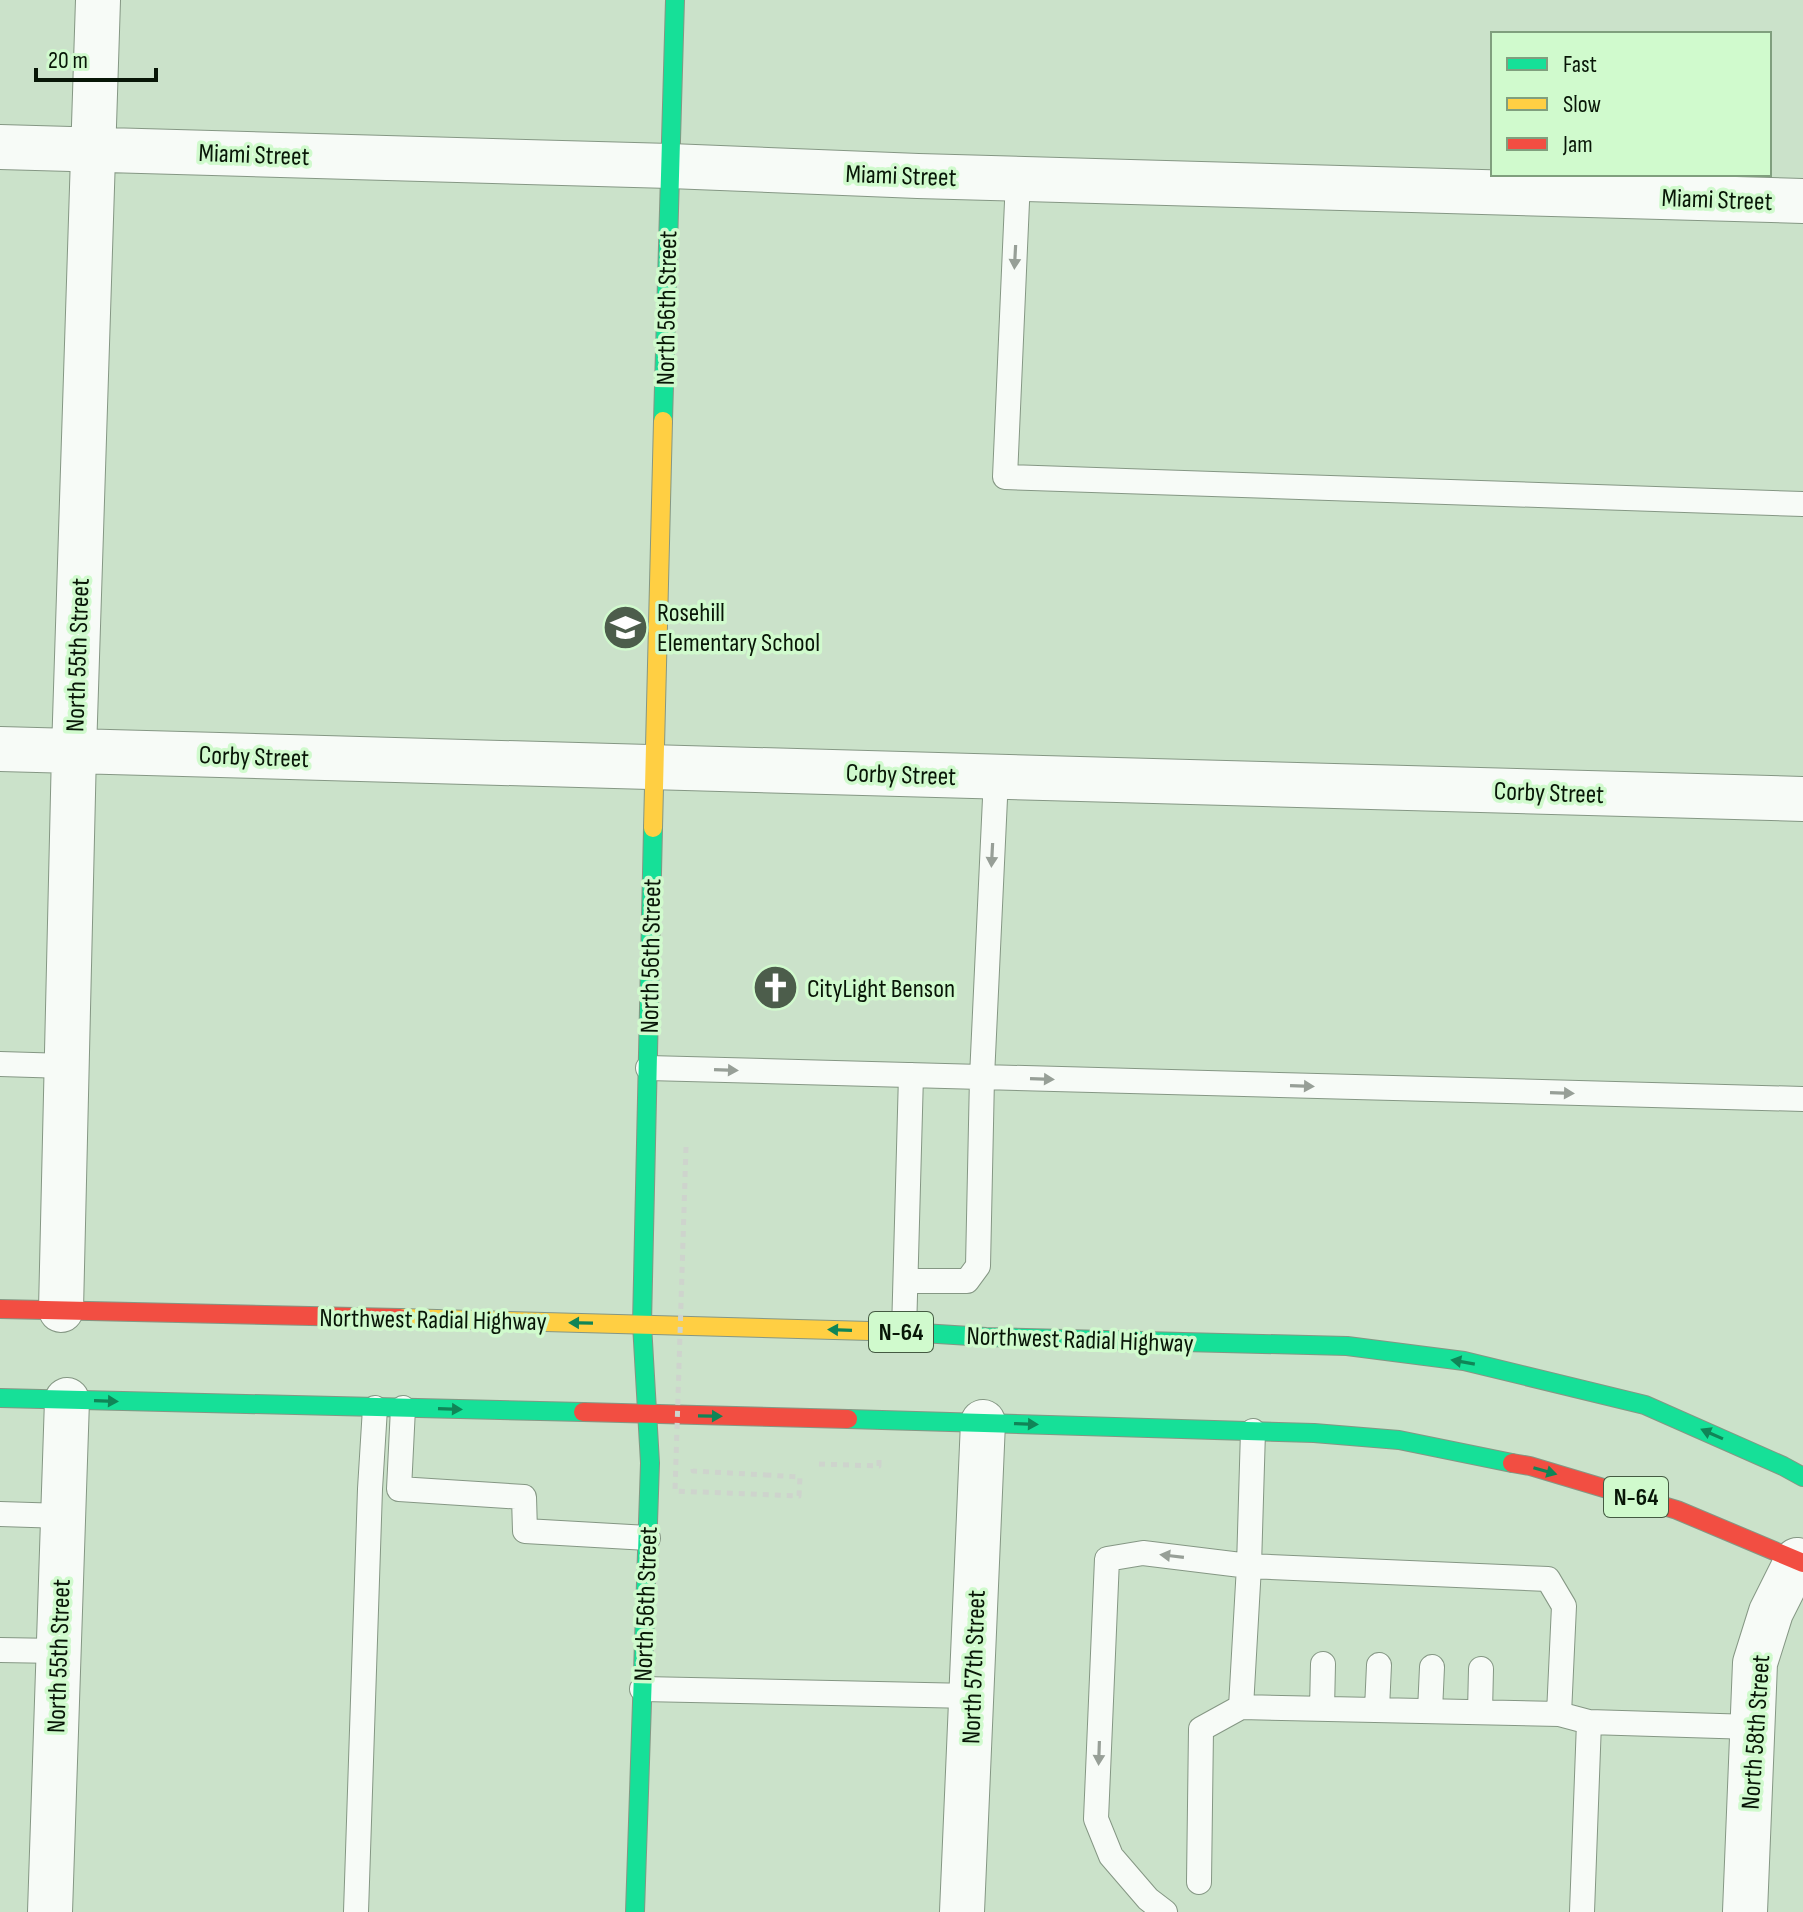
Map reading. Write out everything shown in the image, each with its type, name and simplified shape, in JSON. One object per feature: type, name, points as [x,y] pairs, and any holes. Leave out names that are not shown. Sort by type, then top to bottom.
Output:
[{"type":"main road","name":"North 56th Street","points":[[635,1912],[650,1463],[642,1324],[675,0]]},
{"type":"main road","name":"Northwest Radial Highway","points":[[0,1309],[642,1324],[1347,1346],[1464,1361],[1645,1405],[1803,1477]]},
{"type":"main road","name":"N-64","points":[[0,1398],[983,1422],[1314,1433],[1399,1440],[1530,1466],[1677,1510],[1801,1559]]},
{"type":"main road","points":[[1783,1466],[1803,1456]]},
{"type":"street","name":"North 55th Street","points":[[61,1310],[74,751],[98,0]]},
{"type":"street","name":"Miami Street","points":[[0,147],[1803,201]]},
{"type":"street","name":"Corby Street","points":[[0,749],[1803,799]]},
{"type":"street","name":"North 55th Street","points":[[50,1912],[67,1400]]},
{"type":"street","name":"North 57th Street","points":[[962,1912],[983,1422]]},
{"type":"street","name":"North 58th Street","points":[[1745,1912],[1755,1663],[1771,1612],[1801,1559]]},
{"type":"lane","points":[[1018,179],[1005,477],[1803,504]]},
{"type":"lane","points":[[906,1281],[967,1281],[978,1266],[982,1077],[996,777]]},
{"type":"lane","points":[[0,1064],[66,1066]]},
{"type":"lane","points":[[648,1068],[1803,1099]]},
{"type":"lane","points":[[904,1332],[911,1075]]},
{"type":"lane","points":[[356,1912],[375,1408]]},
{"type":"lane","points":[[399,1489],[403,1408]]},
{"type":"lane","points":[[1241,1707],[1253,1431]]},
{"type":"lane","points":[[370,1489],[524,1497],[525,1531],[648,1538]]},
{"type":"lane","points":[[0,1514],[63,1516]]},
{"type":"lane","points":[[1165,1912],[1148,1899],[1111,1856],[1096,1819],[1107,1559],[1143,1553],[1249,1566],[1326,1580],[1381,1583],[1483,1586],[1548,1579],[1564,1606],[1559,1714]]},
{"type":"lane","points":[[0,1650],[58,1651]]},
{"type":"lane","points":[[1322,1709],[1323,1664]]},
{"type":"lane","points":[[1377,1709],[1379,1665]]},
{"type":"lane","points":[[1430,1711],[1432,1667]]},
{"type":"lane","points":[[1480,1712],[1481,1669]]},
{"type":"lane","points":[[642,1689],[971,1696]]},
{"type":"lane","points":[[1199,1882],[1201,1729],[1241,1707],[1559,1714],[1589,1722],[1752,1727]]},
{"type":"lane","points":[[1582,1912],[1589,1722]]},
{"type":"path","points":[[686,1147],[675,1491],[799,1496],[800,1477],[766,1475]]},
{"type":"traffic: fast","points":[[663,421],[675,0]]},
{"type":"traffic: fast","points":[[635,1912],[650,1463],[642,1324],[653,828]]},
{"type":"traffic: fast","points":[[906,1332],[986,1337],[1347,1346],[1464,1361],[1645,1405],[1803,1477]]},
{"type":"traffic: fast","points":[[0,1398],[583,1412]]},
{"type":"traffic: fast","points":[[848,1419],[1314,1433],[1399,1440],[1512,1463]]},
{"type":"traffic: slow","points":[[653,828],[663,421]]},
{"type":"traffic: slow","points":[[400,1318],[906,1332]]},
{"type":"traffic: jam","points":[[0,1309],[400,1318]]},
{"type":"traffic: jam","points":[[583,1412],[848,1419]]},
{"type":"traffic: jam","points":[[1512,1463],[1677,1510],[1803,1563]]},
{"type":"place","name":"Rosehill Elementary School","points":[[626,627]]},
{"type":"place","name":"CityLight Benson","points":[[776,988]]}]
